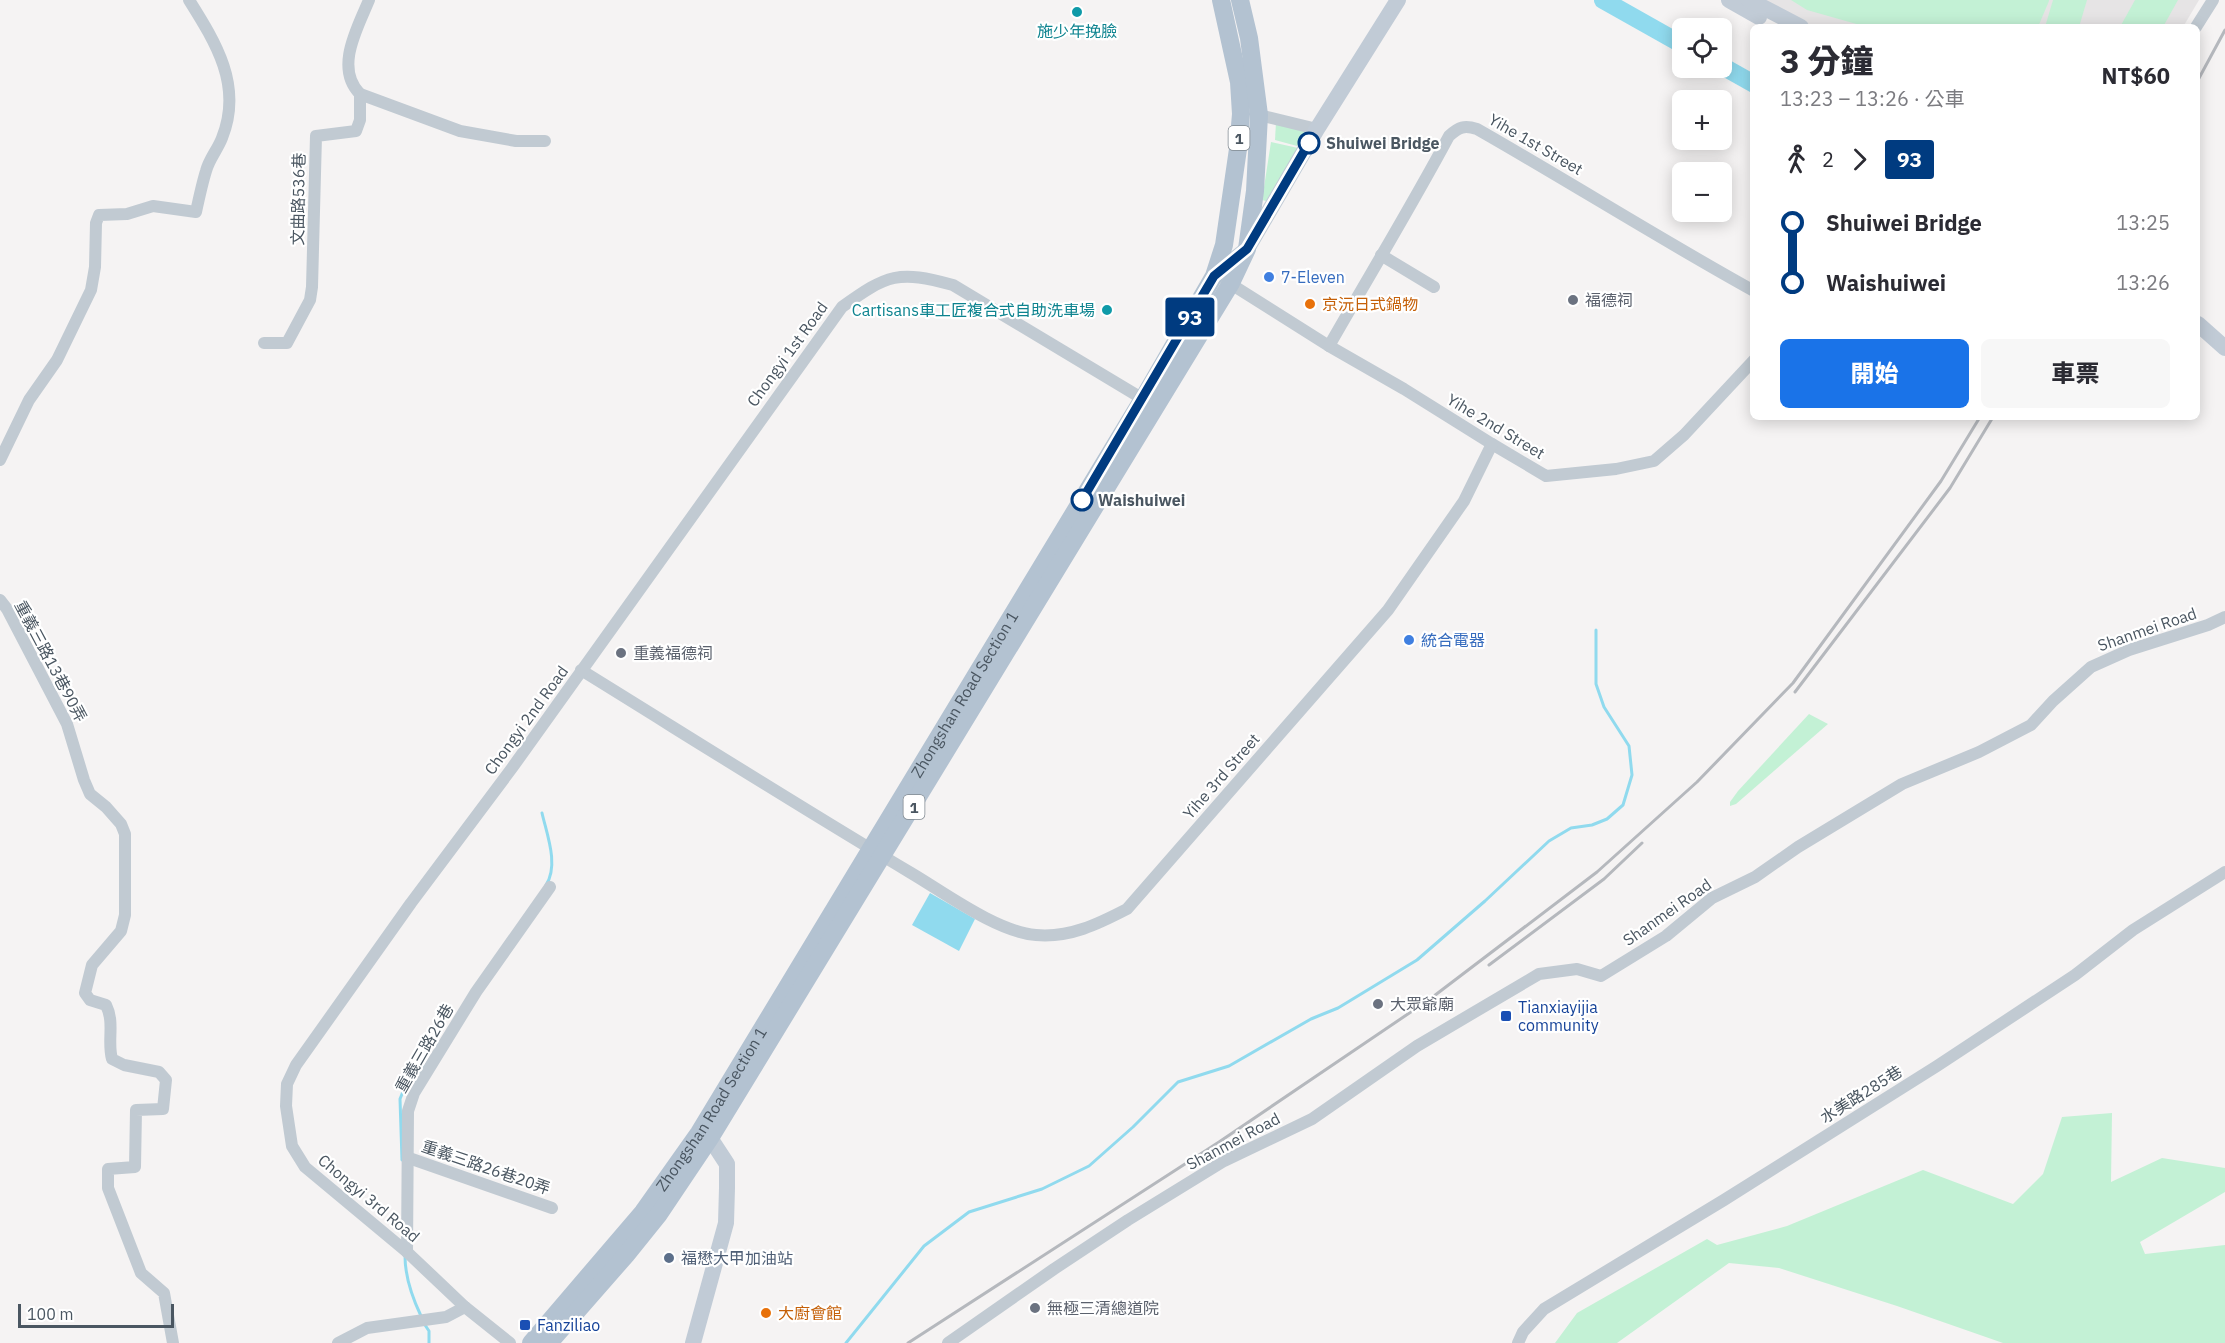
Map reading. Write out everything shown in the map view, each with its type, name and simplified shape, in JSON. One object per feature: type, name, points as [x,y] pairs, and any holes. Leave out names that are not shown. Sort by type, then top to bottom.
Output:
[{"type":"main road","name":"1","points":[[1214,276],[1224,244],[1241,114],[1239,82],[1221,0]]},
{"type":"main road","name":"1","points":[[1240,0],[1249,38],[1259,115],[1255,191],[1247,249]]},
{"type":"main road","name":"Zhongshan Road Section 1","points":[[549,1343],[652,1222],[877,852],[1231,283],[1247,249]]},
{"type":"main road","name":"Zhongshan Road Section 1","points":[[877,852],[1214,276]]},
{"type":"main road","name":"Zhongshan Road Section 1","points":[[531,1343],[643,1212],[704,1135]]},
{"type":"street","points":[[0,460],[29,400],[57,360],[91,290],[95,267],[96,224],[99,215],[127,214],[153,206],[196,212],[206,169],[223,137],[230,106],[225,64],[216,43],[189,0]]},
{"type":"street","name":"文曲路536巷","points":[[264,343],[287,343],[310,300],[316,136],[356,131],[360,120],[360,94],[354,88],[347,64],[369,0]]},
{"type":"street","name":"Zhongshan Road Section 1","points":[[1214,276],[1247,249],[1317,129],[1398,0]]},
{"type":"street","points":[[1729,0],[1773,24]]},
{"type":"street","points":[[1749,0],[1795,24]]},
{"type":"street","points":[[2198,24],[2214,0]]},
{"type":"street","points":[[360,94],[460,131],[516,141],[545,141]]},
{"type":"street","points":[[1259,115],[1317,129]]},
{"type":"street","name":"Yihe 1st Street","points":[[1329,346],[1407,214],[1449,136],[1458,128],[1467,126],[1477,129],[1533,161],[1750,289]]},
{"type":"street","points":[[1381,255],[1434,287]]},
{"type":"street","name":"Chongyi 1st Road","points":[[581,670],[842,306],[867,288],[894,276],[922,277],[953,285],[1143,399]]},
{"type":"street","name":"Yihe 2nd Street","points":[[1214,276],[1231,283],[1329,346],[1546,476],[1616,469],[1654,461],[1684,435],[1750,364]]},
{"type":"street","points":[[2200,326],[2225,348]]},
{"type":"street","name":"Yihe 3rd Street","points":[[877,852],[1006,929],[1037,935],[1067,934],[1094,926],[1127,909],[1388,610],[1464,501],[1492,444]]},
{"type":"street","name":"重義三路13巷90弄","points":[[0,600],[7,609],[68,724],[90,794],[122,824],[125,834],[125,915],[121,931],[92,965],[85,993],[90,1000],[106,1005],[111,1016],[109,1048],[112,1059],[124,1065],[159,1072],[166,1080],[163,1109],[136,1110],[135,1167],[108,1170],[108,1188],[141,1273],[164,1293],[173,1343]]},
{"type":"street","name":"Shanmei Road","points":[[948,1343],[1054,1269],[1224,1161],[1312,1119],[1417,1046],[1539,974],[1577,969],[1601,976],[1666,936],[1712,898],[1755,877],[1798,847],[1902,784],[1979,752],[2031,725],[2053,701],[2091,667],[2129,650],[2208,625],[2225,617]]},
{"type":"street","name":"Chongyi 2nd Road","points":[[309,1045],[581,670],[877,852]]},
{"type":"street","name":"水美路285巷","points":[[1518,1343],[1523,1332],[1544,1309],[1724,1200],[1937,1066],[2075,975],[2133,930],[2225,872]]},
{"type":"street","name":"重義三路26巷","points":[[407,1252],[408,1111],[414,1093],[476,992],[550,887]]},
{"type":"street","name":"Chongyi 3rd Road","points":[[309,1045],[287,1084],[286,1106],[292,1146],[305,1167],[407,1252],[465,1307],[510,1343]]},
{"type":"street","points":[[693,1343],[726,1223],[727,1164],[704,1135]]},
{"type":"street","name":"重義三路26巷20弄","points":[[409,1158],[552,1208]]},
{"type":"street","points":[[338,1343],[367,1328],[446,1317],[465,1307]]},
{"type":"shaded area","points":[[1760,0],[2199,0],[2185,24],[1804,24]]},
{"type":"green space","points":[[1791,0],[2049,0],[2039,24],[1856,24],[1807,10]]},
{"type":"green space","points":[[2053,0],[2087,0],[2080,24],[2046,24]]},
{"type":"green space","points":[[2135,0],[2178,0],[2165,24],[2122,24]]},
{"type":"green space","points":[[1276,122],[1306,129],[1297,146],[1275,140]]},
{"type":"green space","points":[[1271,142],[1298,148],[1266,201],[1262,200]]},
{"type":"green space","points":[[1809,714],[1828,724],[1736,804],[1730,806],[1730,802],[1738,791]]},
{"type":"green space","points":[[2112,1113],[2111,1182],[2162,1158],[2225,1168],[2225,1192],[2140,1242],[2145,1254],[2225,1245],[2225,1343],[2003,1343],[1779,1268],[1729,1263],[1617,1343],[1555,1343],[1577,1313],[1707,1239],[1717,1245],[1787,1226],[1923,1170],[2013,1204],[2043,1174],[2062,1117]]},
{"type":"water","points":[[930,893],[975,919],[959,951],[912,925]]},
{"type":"waterway","points":[[1603,0],[1672,39]]},
{"type":"waterway","points":[[1732,72],[1750,82]]},
{"type":"waterway","points":[[846,1343],[924,1246],[969,1212],[1042,1189],[1089,1166],[1133,1127],[1178,1082],[1229,1066],[1311,1019],[1338,1008],[1417,960],[1549,841],[1571,828],[1592,825],[1607,819],[1623,805],[1632,775],[1629,746],[1604,707],[1596,684],[1596,630]]},
{"type":"waterway","points":[[542,813],[552,859],[550,877],[546,885]]},
{"type":"waterway","points":[[402,1160],[400,1099],[404,1089],[423,1067]]},
{"type":"waterway","points":[[405,1256],[406,1272],[421,1316]]},
{"type":"waterway","points":[[425,1325],[429,1331],[429,1343]]},
{"type":"railway","points":[[2200,76],[2225,30]]},
{"type":"railway","points":[[908,1343],[1219,1142],[1430,999],[1597,872],[1697,782],[1793,683],[1941,481],[1978,420]]},
{"type":"railway","points":[[1795,692],[1950,488],[1991,420]]},
{"type":"railway","points":[[1489,965],[1604,879],[1642,843]]},
{"type":"bus line","name":"93","points":[[1082,500],[1214,276],[1247,249],[1309,143]]},
{"type":"place","name":"施少年挽臉","points":[[1077,12]]},
{"type":"place","name":"Shuiwei Bridge","points":[[1309,143]]},
{"type":"place","name":"7-Eleven","points":[[1269,277]]},
{"type":"place","name":"福德祠","points":[[1573,300]]},
{"type":"place","name":"京沅日式鍋物","points":[[1310,304]]},
{"type":"place","name":"Cartisans車工匠複合式自助洗車場","points":[[1107,310]]},
{"type":"place","name":"Waishuiwei","points":[[1082,500]]},
{"type":"place","name":"統合電器","points":[[1409,640]]},
{"type":"place","name":"重義福德祠","points":[[621,653]]},
{"type":"place","name":"大眾爺廟","points":[[1378,1004]]},
{"type":"place","name":"Tianxiayijia community","points":[[1506,1016]]},
{"type":"place","name":"福懋大甲加油站","points":[[669,1258]]},
{"type":"place","name":"無極三清總道院","points":[[1035,1308]]},
{"type":"place","name":"大廚會館","points":[[766,1313]]},
{"type":"place","name":"Fanziliao","points":[[525,1325]]}]
